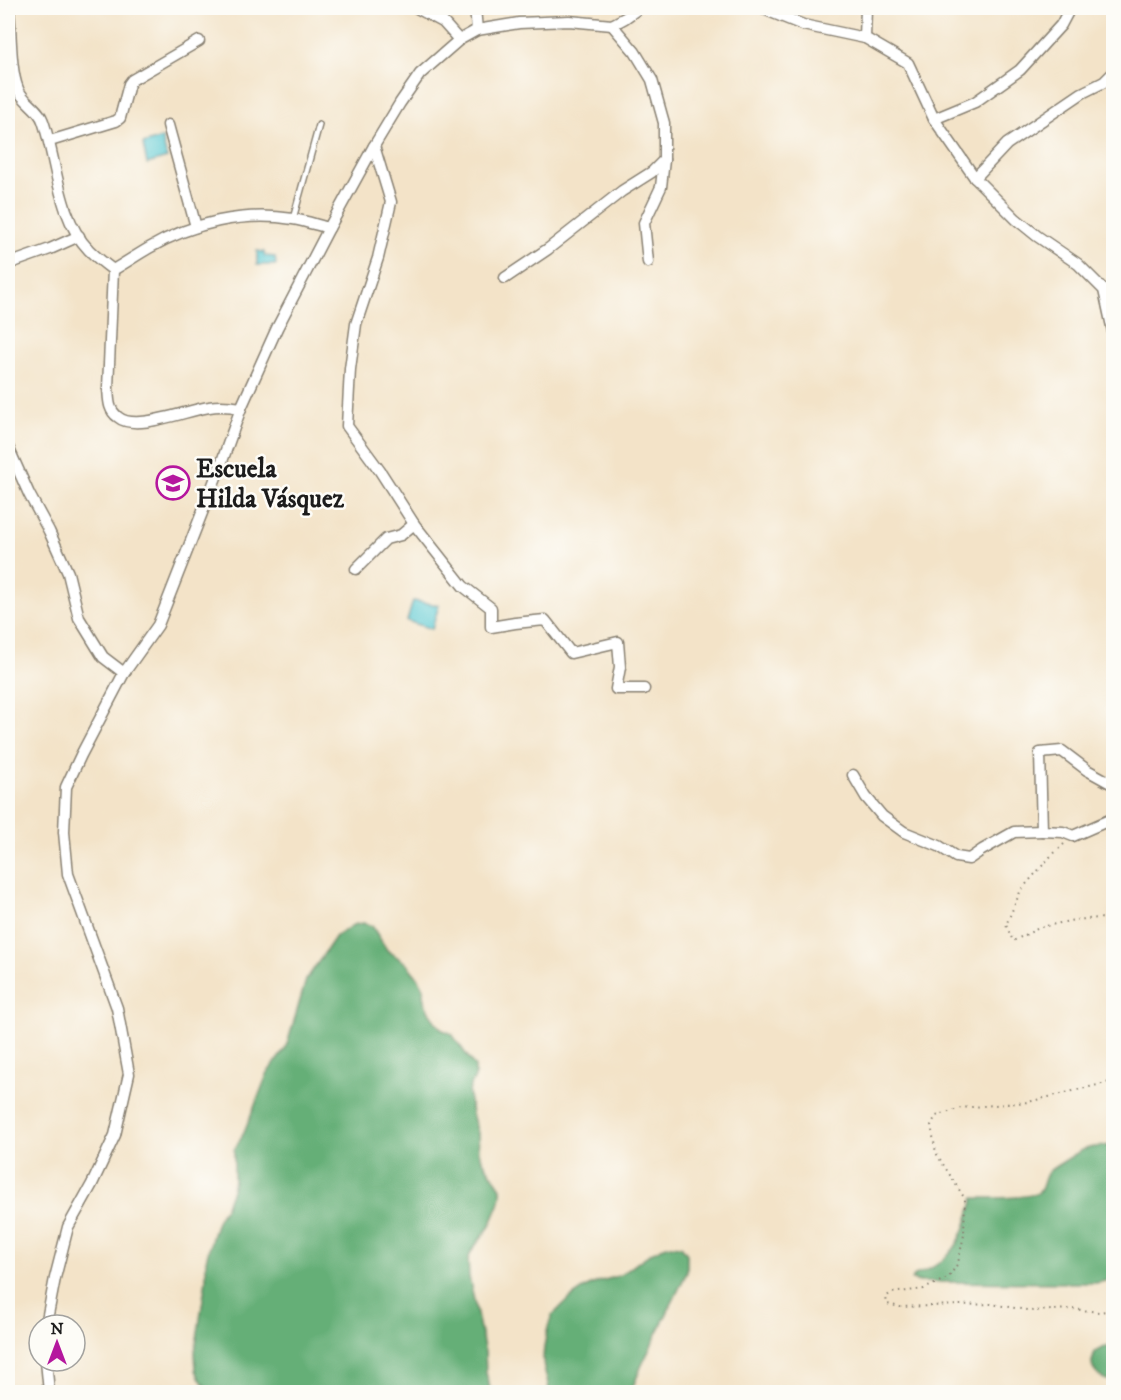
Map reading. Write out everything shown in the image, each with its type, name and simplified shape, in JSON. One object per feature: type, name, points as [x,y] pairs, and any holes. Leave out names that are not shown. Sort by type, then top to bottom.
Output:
[{"type":"street","points":[[9,8],[14,74],[19,91],[42,117],[50,141],[62,197],[72,225],[88,249],[113,270]]},
{"type":"street","points":[[417,8],[443,22],[459,40]]},
{"type":"street","points":[[475,8],[477,30]]},
{"type":"street","points":[[48,1313],[68,1227],[92,1184],[115,1135],[129,1074],[117,1008],[68,874],[64,832],[66,787],[124,673],[158,625],[241,408],[277,328],[374,146],[420,74],[459,40],[477,30],[519,23],[569,21],[612,25],[639,8]]},
{"type":"street","points":[[761,8],[803,25],[865,38],[908,63],[934,119],[975,178],[1016,219],[1078,264],[1104,290],[1113,336]]},
{"type":"street","points":[[865,38],[866,8]]},
{"type":"street","points":[[934,119],[975,102],[1020,70],[1061,25],[1070,8]]},
{"type":"street","points":[[612,25],[635,52],[652,80],[664,123],[661,187],[644,223],[648,262]]},
{"type":"street","points":[[50,141],[116,121],[120,118],[132,80],[199,41]]},
{"type":"street","points":[[975,178],[1007,144],[1082,93],[1104,82],[1113,72]]},
{"type":"street","points":[[168,125],[196,227]]},
{"type":"street","points":[[374,146],[391,202],[378,258],[356,324],[350,369],[348,426],[414,524],[464,586],[491,608],[491,627],[515,622],[545,620],[571,652],[618,642],[620,667],[616,689],[644,689]]},
{"type":"street","points":[[505,278],[548,249],[622,191],[652,172],[664,160]]},
{"type":"street","points":[[113,270],[178,233],[223,219],[251,216],[293,219],[329,228]]},
{"type":"street","points":[[8,264],[79,236]]},
{"type":"street","points":[[113,270],[108,388],[109,406],[117,417],[125,422],[137,422],[208,407],[241,408]]},
{"type":"street","points":[[8,447],[68,573],[79,618],[103,657],[124,673]]},
{"type":"street","points":[[356,569],[386,539],[401,535],[414,524]]},
{"type":"street","points":[[1042,831],[1040,753],[1062,751],[1087,770],[1113,785]]},
{"type":"street","points":[[853,775],[866,797],[882,816],[904,832],[939,846],[956,857],[969,859],[1014,832],[1064,832],[1073,836],[1113,818]]},
{"type":"street","points":[[47,1373],[49,1392]]},
{"type":"lane","points":[[293,219],[319,124]]},
{"type":"path","points":[[1073,836],[1050,856],[1021,890],[1006,925],[1013,941],[1041,927],[1074,920],[1100,918],[1113,922]]},
{"type":"path","points":[[1113,1081],[1028,1102],[961,1108],[936,1116],[931,1125],[936,1153],[964,1199],[963,1235],[958,1263],[950,1277],[924,1289],[891,1293],[886,1298],[887,1304],[900,1307],[991,1304],[1032,1311],[1073,1309],[1099,1312],[1113,1310]]},
{"type":"green space","points":[[363,923],[372,926],[387,950],[406,963],[419,979],[426,1006],[436,1023],[443,1030],[452,1034],[475,1067],[475,1078],[470,1085],[469,1095],[478,1133],[479,1152],[501,1188],[499,1205],[490,1226],[468,1259],[469,1277],[491,1392],[210,1392],[196,1370],[195,1352],[206,1279],[206,1260],[215,1227],[232,1190],[234,1150],[244,1133],[268,1072],[286,1048],[306,980],[336,936],[353,925]]},
{"type":"green space","points":[[1113,1145],[1113,1279],[1097,1283],[920,1282],[912,1280],[915,1275],[940,1263],[956,1246],[966,1225],[974,1198],[1008,1198],[1034,1194],[1041,1190],[1049,1171],[1067,1159],[1085,1149]]},
{"type":"green space","points":[[670,1245],[681,1246],[687,1254],[687,1272],[631,1392],[549,1392],[543,1356],[552,1315],[585,1288],[622,1274],[652,1253]]},
{"type":"green space","points":[[1113,1344],[1113,1381],[1099,1376],[1092,1362],[1095,1352]]},
{"type":"water","points":[[162,138],[167,158],[147,164],[143,144]]},
{"type":"water","points":[[257,251],[264,252],[265,256],[275,257],[276,265],[257,265]]},
{"type":"water","points":[[413,601],[439,605],[432,629],[407,621]]},
{"type":"place","name":"Escuela Hilda Vásquez","points":[[173,483]]}]
